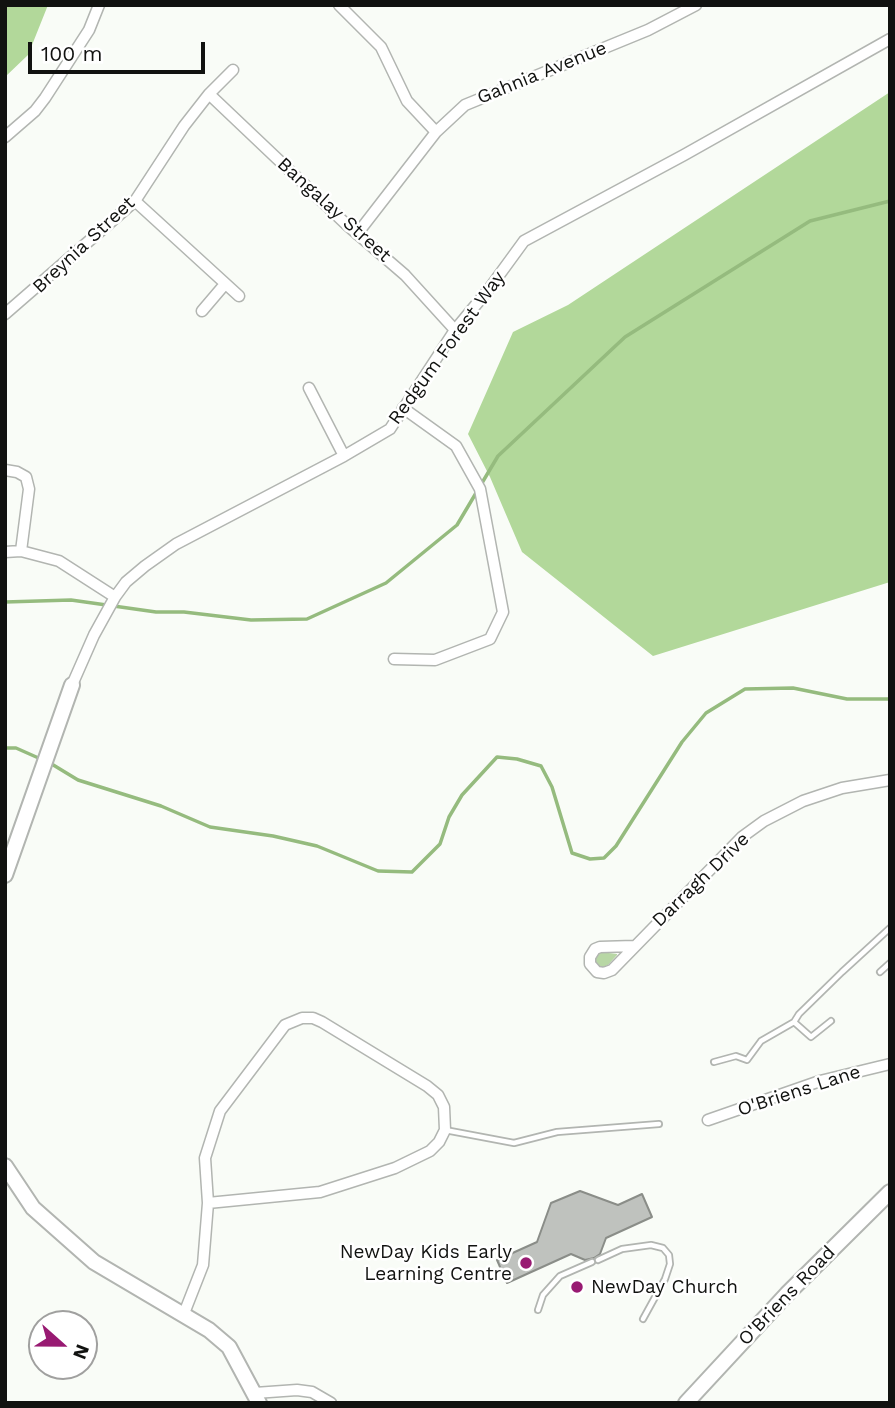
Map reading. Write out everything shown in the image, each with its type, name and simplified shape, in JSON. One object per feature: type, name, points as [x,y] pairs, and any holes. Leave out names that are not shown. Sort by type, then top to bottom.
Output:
[{"type":"street","points":[[5,137],[46,98],[89,30],[99,5]]},
{"type":"street","points":[[339,5],[382,47],[407,102],[436,132]]},
{"type":"street","name":"Gahnia Avenue","points":[[357,234],[436,132],[465,105],[648,30],[696,5]]},
{"type":"street","name":"Redgum Forest Way","points":[[6,874],[72,685],[94,635],[126,582],[176,544],[390,429],[455,330],[524,241],[684,155],[890,38]]},
{"type":"street","name":"Breynia Street","points":[[5,314],[135,201],[184,126],[209,94],[233,70]]},
{"type":"street","name":"Bangalay Street","points":[[209,94],[357,234],[405,275],[455,330]]},
{"type":"street","points":[[135,201],[239,296]]},
{"type":"street","points":[[202,311],[225,284]]},
{"type":"street","points":[[309,388],[344,456]]},
{"type":"street","points":[[394,659],[435,660],[490,639],[503,612],[480,489],[456,446],[403,408]]},
{"type":"street","points":[[5,470],[26,477],[29,489],[21,551]]},
{"type":"street","points":[[5,552],[21,551],[59,561],[115,597]]},
{"type":"street","name":"Darragh Drive","points":[[634,946],[742,837],[764,821],[803,801],[842,788],[890,780]]},
{"type":"street","points":[[183,1316],[203,1265],[208,1203],[205,1158],[219,1111],[285,1026],[293,1020],[313,1018],[322,1022],[427,1086],[438,1095],[444,1107],[444,1130],[439,1142],[430,1151],[395,1168],[320,1192],[208,1203]]},
{"type":"street","name":"O'Briens Lane","points":[[708,1120],[820,1081],[890,1064]]},
{"type":"street","points":[[5,1166],[33,1209],[94,1262],[209,1330],[229,1347],[257,1398],[297,1390],[312,1392],[331,1403]]},
{"type":"street","name":"O'Briens Road","points":[[686,1403],[787,1294],[890,1192]]},
{"type":"lane","points":[[714,1062],[736,1056],[747,1060],[767,1036],[788,1028],[799,1014],[890,928]]},
{"type":"lane","points":[[880,972],[890,963]]},
{"type":"lane","points":[[794,1022],[811,1037],[831,1021]]},
{"type":"lane","points":[[444,1130],[514,1143],[557,1132],[659,1124]]},
{"type":"lane","points":[[598,1260],[622,1249],[651,1245],[663,1248],[669,1255],[670,1264],[665,1279],[643,1319]]},
{"type":"lane","points":[[537,1310],[543,1295],[561,1276],[592,1262]]},
{"type":"green space","points":[[5,5],[48,5],[28,55],[5,77]]},
{"type":"green space","points":[[890,92],[890,582],[653,656],[522,552],[490,477],[468,434],[513,332],[568,305]]},
{"type":"green space","points":[[601,952],[617,955],[601,968],[594,960]]},
{"type":"building","points":[[580,1191],[618,1205],[642,1194],[652,1217],[606,1238],[600,1254],[594,1258],[585,1260],[571,1254],[507,1283],[497,1260],[537,1242],[551,1203]]},
{"type":"waterway","points":[[5,602],[71,600],[156,612],[184,612],[251,620],[307,619],[386,583],[457,525],[498,456],[625,337],[810,221],[890,201]]},
{"type":"waterway","points":[[50,763],[78,780],[161,806],[210,827],[273,836],[317,846],[378,871],[412,872],[440,844],[449,817],[462,795],[497,757],[517,759],[541,766],[552,787],[572,853],[590,859],[604,858],[616,846],[682,742],[706,713],[745,689],[793,688],[847,699],[890,699]]},
{"type":"waterway","points":[[5,748],[16,748],[43,760]]},
{"type":"place","name":"NewDay Kids Early Learning Centre","points":[[526,1263]]},
{"type":"place","name":"NewDay Church","points":[[577,1287]]}]
